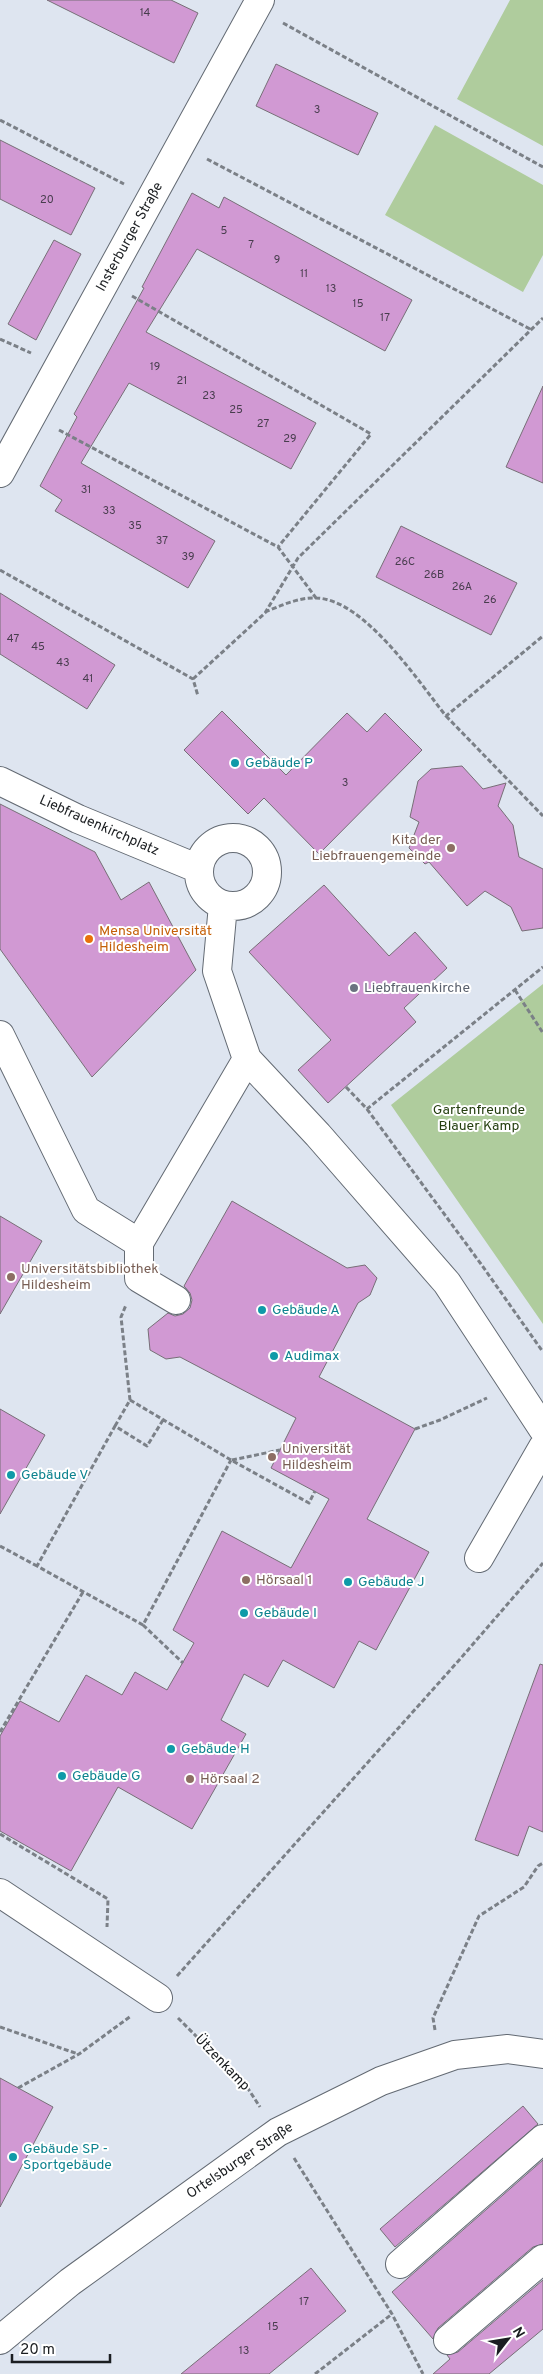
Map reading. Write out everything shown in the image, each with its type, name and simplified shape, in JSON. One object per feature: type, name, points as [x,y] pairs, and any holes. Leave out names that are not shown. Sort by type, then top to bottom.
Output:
[{"type":"street","name":"Insterburger Straße","points":[[0,473],[258,4]]},
{"type":"street","name":"Liebfrauenkirchplatz","points":[[0,781],[78,819],[199,869]]},
{"type":"street","points":[[236,838],[246,841],[262,855],[266,864],[267,876],[263,887],[256,896],[246,903],[235,906],[223,905],[205,891],[200,880],[199,869],[207,850],[215,843],[236,838]]},
{"type":"street","points":[[223,905],[217,971],[247,1059],[318,1135],[447,1283],[543,1429]]},
{"type":"street","points":[[0,1035],[86,1210],[139,1243]]},
{"type":"street","points":[[176,1300],[139,1278],[139,1243],[247,1059]]},
{"type":"street","points":[[480,1558],[543,1447]]},
{"type":"street","points":[[0,1893],[158,1998]]},
{"type":"street","name":"Ortelsburger Straße","points":[[0,2340],[70,2282],[278,2132],[381,2081],[455,2055],[508,2049],[543,2054]]},
{"type":"street","points":[[400,2264],[543,2139]]},
{"type":"street","points":[[448,2340],[543,2259]]},
{"type":"path","points":[[258,4],[543,167]]},
{"type":"path","points":[[0,120],[151,198]]},
{"type":"path","points":[[180,145],[532,330]]},
{"type":"path","points":[[106,281],[371,434],[278,547]]},
{"type":"path","points":[[193,679],[264,613],[298,558],[543,318]]},
{"type":"path","points":[[0,339],[16,345]]},
{"type":"path","points":[[32,416],[278,547],[316,598]]},
{"type":"path","points":[[0,570],[193,679],[198,696]]},
{"type":"path","points":[[264,613],[291,602],[316,598],[338,604],[367,622],[446,716],[543,816]]},
{"type":"path","points":[[446,716],[543,636]]},
{"type":"path","points":[[367,1109],[543,967]]},
{"type":"path","points":[[515,990],[543,1033]]},
{"type":"path","points":[[346,1087],[367,1109],[482,1264],[543,1352]]},
{"type":"path","points":[[37,1566],[130,1400],[120,1317]]},
{"type":"path","points":[[130,1400],[231,1460],[309,1503],[315,1492]]},
{"type":"path","points":[[415,1429],[484,1400]]},
{"type":"path","points":[[115,1426],[147,1446],[163,1420]]},
{"type":"path","points":[[231,1460],[280,1450]]},
{"type":"path","points":[[143,1625],[231,1460]]},
{"type":"path","points":[[0,1546],[143,1625],[183,1663]]},
{"type":"path","points":[[18,2088],[78,2054],[158,1998],[455,1665],[543,1563]]},
{"type":"path","points":[[0,1732],[83,1592]]},
{"type":"path","points":[[0,1834],[108,1899],[105,1961]]},
{"type":"path","points":[[440,2061],[433,2018],[479,1916],[524,1887],[543,1863]]},
{"type":"path","name":"Ützenkamp","points":[[158,1998],[247,2087],[278,2132],[392,2314],[423,2374]]},
{"type":"path","points":[[0,2026],[78,2054]]},
{"type":"path","points":[[315,2374],[392,2314]]},
{"type":"green space","points":[[510,0],[543,0],[543,146],[457,99]]},
{"type":"green space","points":[[435,125],[543,185],[543,255],[523,292],[385,215]]},
{"type":"green space","name":"Gartenfreunde Blauer Kamp","points":[[543,984],[543,1324],[391,1105]]},
{"type":"building","points":[[47,0],[171,0],[198,13],[174,63]]},
{"type":"building","points":[[276,64],[378,113],[358,155],[256,106]]},
{"type":"building","points":[[0,140],[95,188],[71,235],[0,199]]},
{"type":"building","points":[[192,193],[219,208],[224,197],[412,300],[385,351],[197,249],[146,332],[316,423],[291,469],[129,383],[81,463],[215,541],[188,588],[55,511],[62,500],[40,486],[77,417],[74,414],[144,288],[142,287]]},
{"type":"building","points":[[54,240],[81,254],[36,340],[8,324]]},
{"type":"building","points":[[543,386],[543,483],[506,467]]},
{"type":"building","points":[[401,526],[517,583],[491,635],[376,577]]},
{"type":"building","points":[[0,593],[115,665],[87,709],[0,654]]},
{"type":"building","points":[[222,711],[286,775],[347,713],[367,732],[385,713],[422,750],[319,854],[264,798],[248,814],[184,750]]},
{"type":"building","points":[[462,766],[483,789],[506,783],[498,806],[513,825],[519,857],[543,869],[543,928],[522,931],[511,907],[485,891],[467,906],[429,862],[425,864],[409,848],[419,822],[410,817],[418,781],[431,769]]},
{"type":"building","points":[[0,804],[95,852],[121,900],[149,882],[196,970],[92,1077],[0,949]]},
{"type":"building","name":"Liebfrauenkirche","points":[[324,885],[389,956],[415,932],[447,968],[404,1008],[416,1022],[328,1103],[298,1070],[331,1040],[249,952]]},
{"type":"building","points":[[232,1201],[347,1268],[365,1265],[377,1278],[370,1295],[358,1303],[319,1377],[415,1429],[367,1519],[429,1552],[376,1650],[359,1641],[334,1688],[283,1660],[268,1687],[244,1674],[221,1720],[246,1734],[192,1829],[118,1787],[71,1871],[0,1831],[0,1736],[20,1701],[59,1722],[86,1675],[122,1695],[135,1672],[167,1690],[194,1643],[173,1630],[222,1531],[291,1568],[329,1499],[271,1468],[296,1418],[180,1357],[166,1359],[150,1350],[148,1329],[168,1313],[175,1316],[183,1314],[190,1308],[192,1300],[190,1293],[184,1286]]},
{"type":"building","name":"Universitätsbibliothek Hildesheim","points":[[0,1216],[42,1241],[0,1314]]},
{"type":"building","name":"Gebäude V","points":[[0,1409],[45,1435],[0,1514]]},
{"type":"building","points":[[540,1664],[543,1665],[543,1832],[529,1826],[518,1856],[475,1840]]},
{"type":"building","name":"Gebäude SP - Sportgebäude","points":[[0,2078],[53,2107],[0,2207]]},
{"type":"building","points":[[523,2106],[538,2124],[395,2247],[380,2229]]},
{"type":"building","points":[[543,2160],[543,2244],[533,2247],[438,2328],[433,2339],[392,2292]]},
{"type":"building","points":[[311,2268],[346,2311],[269,2374],[181,2374]]},
{"type":"building","points":[[543,2280],[543,2329],[489,2374],[433,2374],[450,2359],[447,2355],[458,2352]]},
{"type":"place","name":"Gebäude P","points":[[235,763]]},
{"type":"place","name":"Kita der Liebfrauengemeinde","points":[[451,848]]},
{"type":"place","name":"Mensa Universität Hildesheim","points":[[89,939]]},
{"type":"place","name":"Liebfrauenkirche","points":[[354,988]]},
{"type":"place","name":"Universitätsbibliothek Hildesheim","points":[[11,1277]]},
{"type":"place","name":"Gebäude A","points":[[262,1310]]},
{"type":"place","name":"Audimax","points":[[274,1356]]},
{"type":"place","name":"Universität Hildesheim","points":[[272,1457]]},
{"type":"place","name":"Gebäude V","points":[[11,1475]]},
{"type":"place","name":"Hörsaal 1","points":[[246,1580]]},
{"type":"place","name":"Gebäude J","points":[[348,1582]]},
{"type":"place","name":"Gebäude I","points":[[244,1613]]},
{"type":"place","name":"Gebäude H","points":[[171,1749]]},
{"type":"place","name":"Gebäude G","points":[[62,1776]]},
{"type":"place","name":"Hörsaal 2","points":[[190,1779]]},
{"type":"place","name":"Gebäude SP - Sportgebäude","points":[[13,2157]]}]
